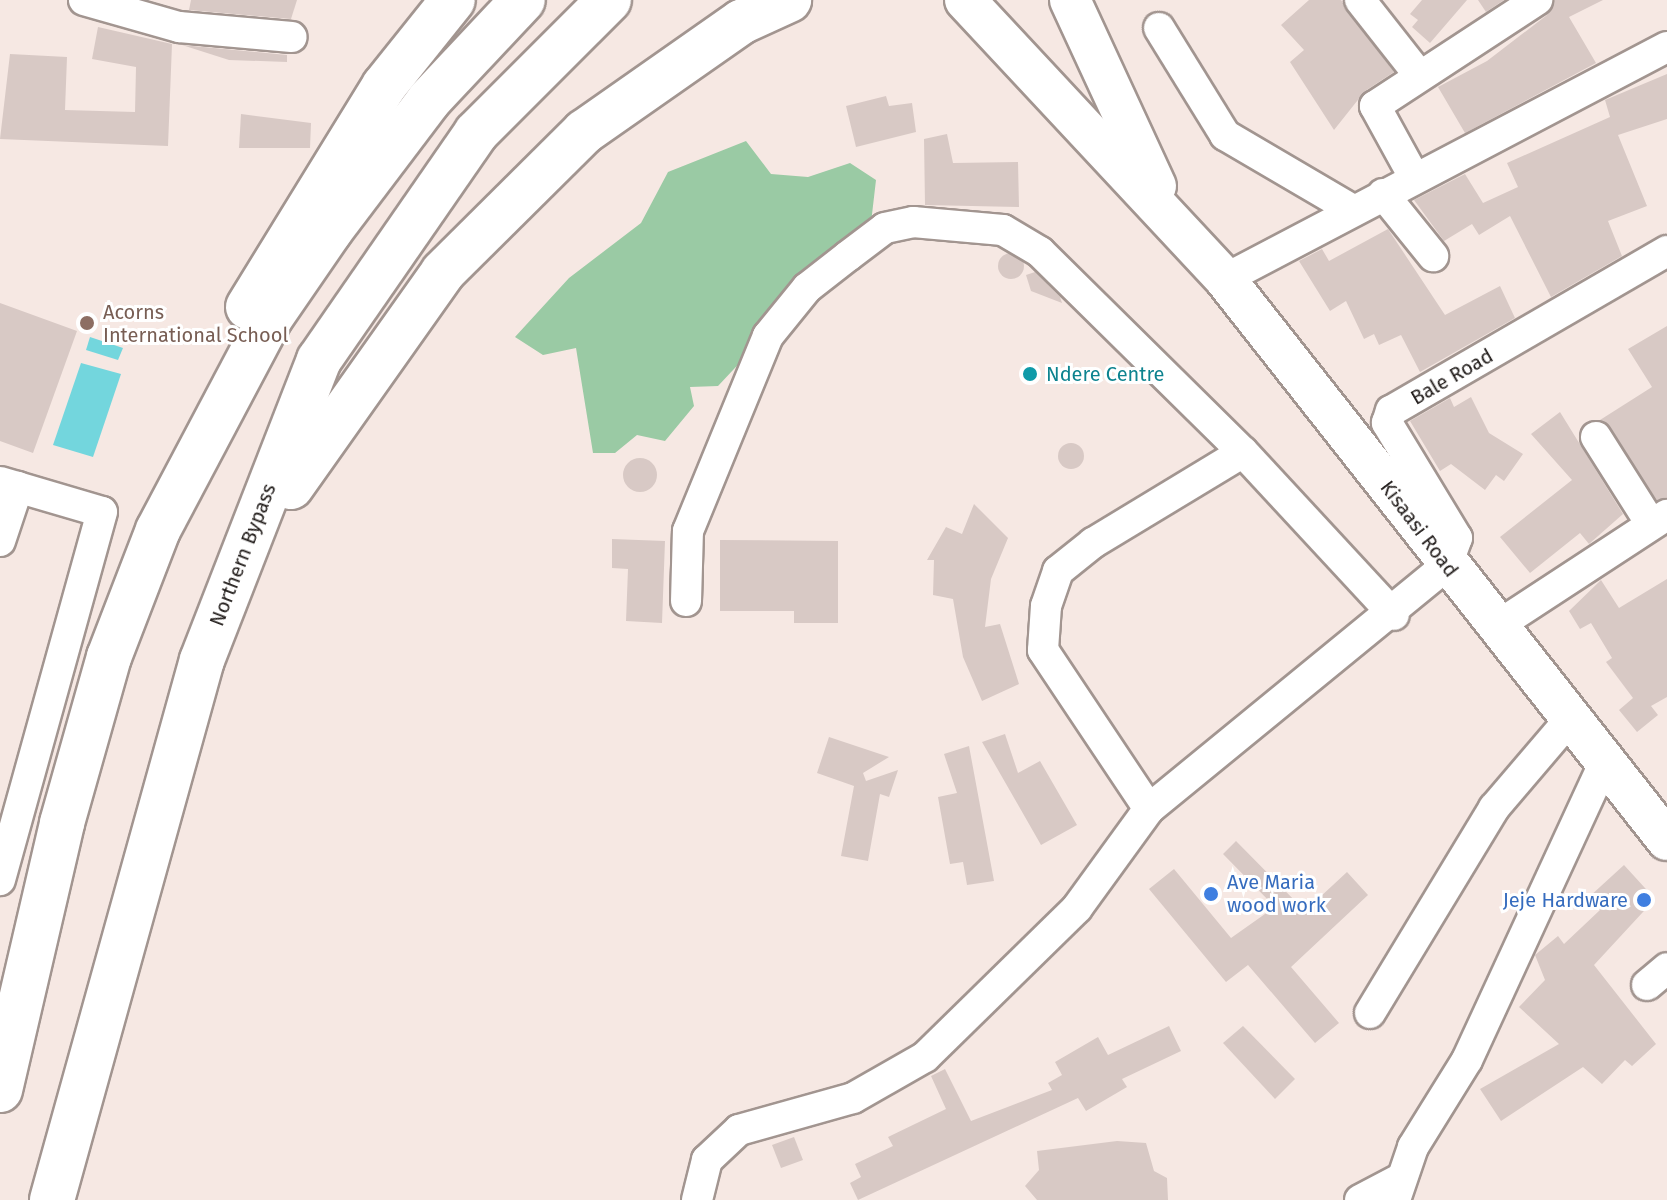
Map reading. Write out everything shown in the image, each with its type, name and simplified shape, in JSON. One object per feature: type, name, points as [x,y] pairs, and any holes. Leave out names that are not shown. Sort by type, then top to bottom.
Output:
[{"type":"highway","points":[[0,1090],[66,807],[109,657],[158,530],[199,398],[280,247],[384,86],[453,0]]},
{"type":"highway","points":[[158,530],[271,317],[330,231],[429,100],[523,0]]},
{"type":"highway","name":"Northern Bypass","points":[[52,1200],[202,660],[319,360],[476,133],[609,0]]},
{"type":"highway","points":[[202,660],[305,460],[443,272],[584,132],[741,22],[789,0]]},
{"type":"main road","name":"Kisaasi Road","points":[[965,0],[1225,279],[1494,628],[1667,840]]},
{"type":"main road","name":"Kisaasi Road","points":[[1070,0],[1171,218]]},
{"type":"street","points":[[84,0],[179,27],[292,37]]},
{"type":"street","points":[[1360,0],[1419,75]]},
{"type":"street","points":[[1414,177],[1375,106],[1537,0]]},
{"type":"street","points":[[1159,28],[1225,135],[1353,210]]},
{"type":"street","points":[[1225,279],[1414,177],[1667,47]]},
{"type":"street","points":[[1383,194],[1433,256]]},
{"type":"street","points":[[686,601],[688,531],[768,336],[807,288],[885,228],[913,222],[1003,230],[1040,252],[1243,452],[1394,615]]},
{"type":"street","name":"Bale Road","points":[[1447,565],[1457,538],[1387,416],[1667,251]]},
{"type":"street","points":[[1494,628],[1659,520],[1596,437]]},
{"type":"street","points":[[1149,809],[1043,650],[1046,606],[1058,571],[1093,543],[1243,452]]},
{"type":"street","points":[[0,541],[9,484],[102,512],[0,880]]},
{"type":"street","points":[[697,1200],[707,1160],[739,1130],[853,1098],[935,1049],[1077,908],[1149,809],[1394,615],[1447,565]]},
{"type":"street","points":[[1370,1013],[1494,808],[1570,719]]},
{"type":"street","points":[[1360,1200],[1397,1190],[1467,1060],[1605,761]]},
{"type":"green space","points":[[746,141],[771,174],[808,177],[850,163],[876,180],[871,223],[718,386],[690,387],[694,406],[665,441],[637,435],[615,453],[593,453],[576,348],[543,355],[515,337],[569,278],[641,223],[668,172]]},
{"type":"water","points":[[90,337],[123,348],[118,360],[86,350]]},
{"type":"water","points":[[81,363],[121,374],[93,457],[53,445]]},
{"type":"building","points":[[191,0],[297,0],[291,19],[189,10]]},
{"type":"building","points":[[1309,0],[1341,0],[1394,72],[1365,91],[1334,130],[1290,62],[1304,50],[1281,25]]},
{"type":"building","points":[[1422,0],[1467,0],[1430,43],[1412,27],[1418,20],[1410,14]]},
{"type":"building","points":[[1478,0],[1504,0],[1486,12]]},
{"type":"building","points":[[1555,0],[1603,0],[1569,17],[1596,63],[1465,133],[1438,87],[1487,61],[1547,15]]},
{"type":"building","points":[[98,27],[172,44],[168,146],[0,139],[10,54],[67,57],[65,110],[135,112],[136,67],[92,59]]},
{"type":"building","points":[[182,45],[287,55],[287,62],[229,60]]},
{"type":"building","points":[[1667,74],[1667,119],[1618,135],[1647,206],[1608,221],[1622,256],[1551,297],[1510,216],[1479,235],[1472,224],[1444,241],[1414,200],[1465,174],[1483,203],[1518,187],[1507,163],[1610,117],[1605,100]]},
{"type":"building","points":[[886,96],[889,106],[912,103],[916,132],[856,147],[846,106]]},
{"type":"building","points":[[241,114],[311,123],[310,148],[239,148]]},
{"type":"building","points":[[947,134],[953,163],[1018,162],[1019,207],[925,205],[924,139]]},
{"type":"building","points":[[1388,229],[1445,315],[1500,286],[1515,318],[1420,372],[1401,335],[1379,345],[1374,334],[1364,339],[1346,301],[1330,311],[1299,261],[1322,249],[1329,261]]},
{"type":"building","points":[[1011,253],[1020,257],[1024,266],[1020,275],[1011,279],[1002,275],[998,266],[1002,257]]},
{"type":"building","points":[[1035,272],[1060,297],[1062,303],[1031,291],[1026,275]]},
{"type":"building","points":[[0,303],[77,331],[33,453],[0,441]]},
{"type":"building","points":[[1667,326],[1667,497],[1657,500],[1600,420],[1652,387],[1628,349]]},
{"type":"building","points":[[1471,397],[1489,433],[1523,454],[1504,481],[1496,475],[1485,490],[1451,464],[1440,471],[1410,421],[1450,398],[1454,407]]},
{"type":"building","points":[[1560,412],[1623,514],[1589,544],[1580,533],[1530,573],[1500,537],[1572,480],[1531,434]]},
{"type":"building","points":[[1071,443],[1080,447],[1084,456],[1080,465],[1071,469],[1062,465],[1058,456],[1062,447]]},
{"type":"building","points":[[640,458],[652,463],[657,475],[652,487],[640,492],[628,487],[623,475],[628,463]]},
{"type":"building","points":[[974,504],[1008,538],[991,579],[985,627],[1000,624],[1019,684],[982,701],[963,657],[953,599],[933,595],[934,560],[927,560],[946,527],[962,534]]},
{"type":"building","points":[[612,539],[665,541],[662,623],[626,621],[628,569],[612,568]]},
{"type":"building","points":[[720,540],[838,541],[838,623],[794,623],[794,611],[720,611]]},
{"type":"building","points":[[1667,579],[1667,697],[1651,706],[1658,715],[1637,732],[1619,710],[1633,698],[1606,662],[1612,658],[1591,623],[1580,629],[1569,611],[1601,580],[1619,608]]},
{"type":"building","points":[[1005,734],[1018,773],[1040,761],[1077,825],[1041,845],[982,742]]},
{"type":"building","points":[[829,737],[889,757],[863,773],[866,781],[898,770],[889,797],[880,794],[868,861],[841,856],[854,786],[817,773]]},
{"type":"building","points":[[969,746],[994,881],[967,885],[963,862],[950,864],[938,797],[957,793],[944,754]]},
{"type":"building","points":[[1236,841],[1305,911],[1347,872],[1368,895],[1291,967],[1339,1023],[1315,1043],[1248,965],[1226,982],[1149,889],[1174,869],[1231,938],[1275,907],[1223,854]]},
{"type":"building","points":[[1624,865],[1655,899],[1594,965],[1656,1044],[1632,1066],[1625,1060],[1602,1084],[1583,1067],[1501,1121],[1480,1089],[1559,1044],[1519,1007],[1545,980],[1535,955],[1558,936],[1564,944],[1600,910],[1589,897]]},
{"type":"building","points":[[1169,1026],[1181,1051],[1122,1079],[1127,1087],[1086,1111],[1078,1098],[858,1200],[850,1183],[861,1177],[855,1164],[893,1146],[888,1137],[946,1109],[931,1076],[945,1069],[971,1121],[1052,1090],[1048,1083],[1062,1075],[1055,1062],[1098,1037],[1108,1055]]},
{"type":"building","points":[[1243,1026],[1295,1079],[1275,1099],[1223,1043]]},
{"type":"building","points":[[794,1137],[803,1160],[781,1168],[772,1145]]},
{"type":"building","points":[[1117,1141],[1146,1143],[1154,1171],[1167,1178],[1168,1200],[1037,1200],[1025,1186],[1039,1170],[1037,1151]]},
{"type":"place","name":"Acorns International School","points":[[87,323]]},
{"type":"place","name":"Ndere Centre","points":[[1030,374]]},
{"type":"place","name":"Ave Maria wood work","points":[[1211,894]]},
{"type":"place","name":"Jeje Hardware","points":[[1644,900]]}]
